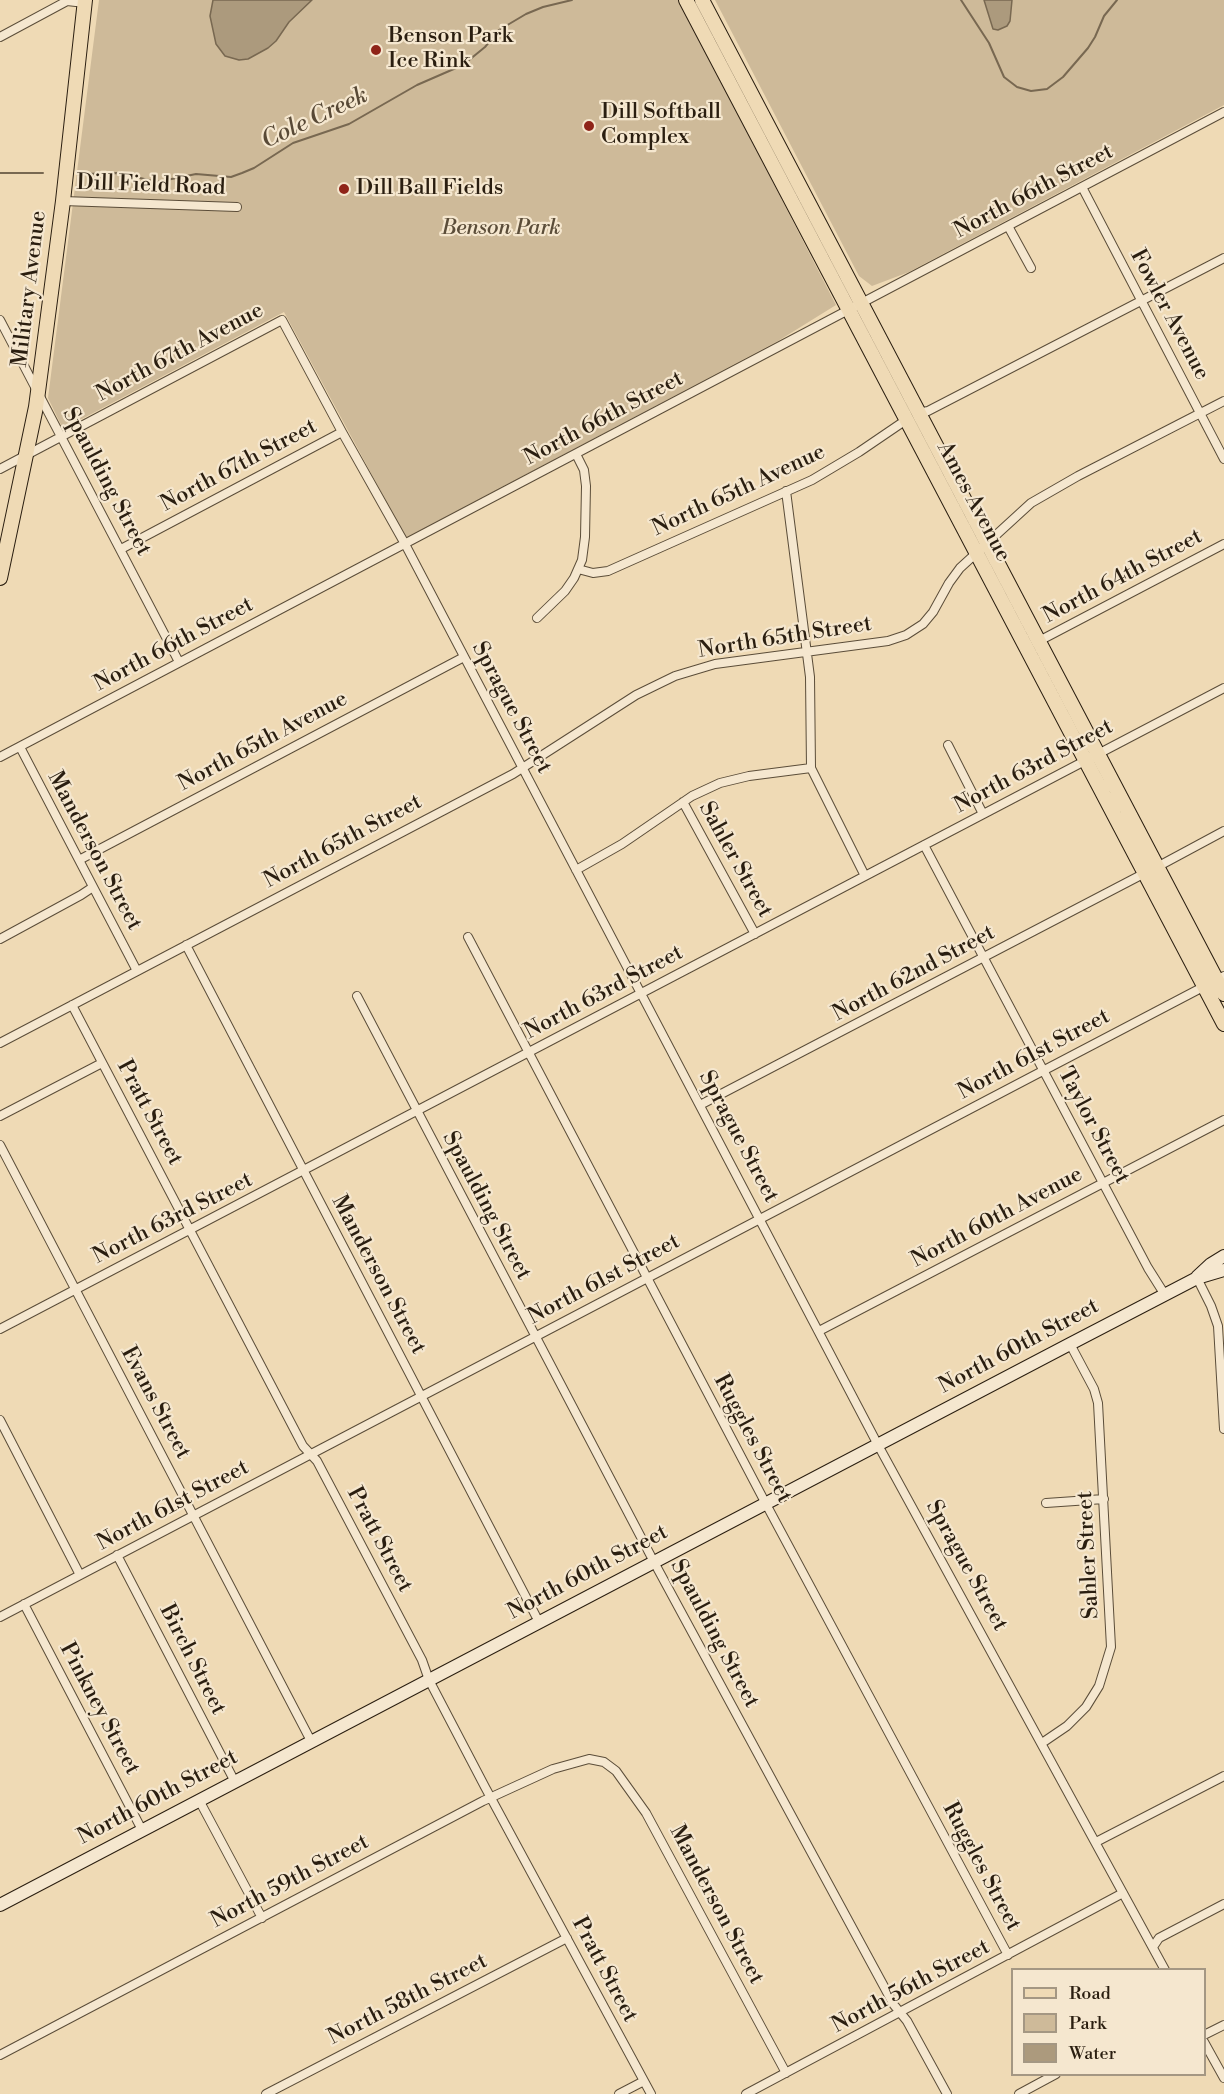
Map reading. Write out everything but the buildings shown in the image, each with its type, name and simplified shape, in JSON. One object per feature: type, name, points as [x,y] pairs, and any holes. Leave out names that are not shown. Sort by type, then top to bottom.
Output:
[{"type":"main road","name":"Ames Avenue","points":[[686,0],[912,416],[977,554],[1085,761],[1224,994]]},
{"type":"main road","name":"Ames Avenue","points":[[702,0],[854,306]]},
{"type":"main road","name":"Military Avenue","points":[[0,578],[38,390],[86,1]]},
{"type":"main road","name":"Ames Avenue","points":[[912,416],[988,543],[1099,754],[1151,870]]},
{"type":"main road","name":"Ames Avenue","points":[[1215,981],[1224,1024]]},
{"type":"main road","name":"North 60th Street","points":[[1197,1278],[1211,1264],[1224,1256]]},
{"type":"main road","name":"North 60th Street","points":[[0,1905],[1197,1278],[1224,1270]]},
{"type":"street","points":[[0,37],[67,1],[86,1]]},
{"type":"street","name":"North 66th Street","points":[[0,757],[1224,112]]},
{"type":"street","name":"Fowler Avenue","points":[[1082,187],[1224,459]]},
{"type":"street","name":"Dill Field Road","points":[[63,201],[237,207]]},
{"type":"street","points":[[1008,226],[1031,268]]},
{"type":"street","name":"North 65th Avenue","points":[[578,569],[593,573],[608,571],[828,471],[912,416],[928,411],[1224,258]]},
{"type":"street","name":"Spaulding Street","points":[[0,320],[179,662]]},
{"type":"street","name":"Sprague Street","points":[[282,320],[405,544],[878,1444],[1164,1968]]},
{"type":"street","name":"North 67th Avenue","points":[[0,469],[282,320]]},
{"type":"street","name":"North 65th Street","points":[[0,1043],[522,768],[636,695],[675,676],[715,664],[888,641],[906,635],[929,618],[955,573],[1038,498],[1224,401]]},
{"type":"street","name":"North 67th Street","points":[[121,549],[342,432]]},
{"type":"street","points":[[537,618],[565,591],[578,569],[584,550],[586,486],[584,470],[576,454]]},
{"type":"street","points":[[786,491],[810,677],[811,768],[865,876]]},
{"type":"street","name":"North 64th Street","points":[[1039,641],[1224,544]]},
{"type":"street","name":"North 65th Avenue","points":[[79,860],[464,657]]},
{"type":"street","name":"North 63rd Street","points":[[0,1329],[1224,688]]},
{"type":"street","points":[[948,745],[983,814]]},
{"type":"street","name":"Manderson Street","points":[[20,747],[137,971]]},
{"type":"street","points":[[576,870],[622,844],[705,789],[731,779],[811,768]]},
{"type":"street","name":"Sahler Street","points":[[683,802],[756,934]]},
{"type":"street","name":"North 62nd Street","points":[[700,1106],[1224,831]]},
{"type":"street","name":"Taylor Street","points":[[924,845],[1148,1268],[1165,1295]]},
{"type":"street","points":[[0,939],[93,887]]},
{"type":"street","name":"Ruggles Street","points":[[468,936],[766,1504],[1008,1955]]},
{"type":"street","name":"Manderson Street","points":[[186,945],[539,1622]]},
{"type":"street","name":"North 61st Street","points":[[0,1617],[1215,981]]},
{"type":"street","name":"Spaulding Street","points":[[357,996],[654,1562],[894,2005],[907,2021],[947,2094]]},
{"type":"street","name":"Pratt Street","points":[[72,1005],[303,1446],[317,1461],[411,1639],[429,1680],[491,1798],[651,2094]]},
{"type":"street","points":[[0,1116],[102,1063]]},
{"type":"street","name":"North 60th Avenue","points":[[819,1331],[1224,1120]]},
{"type":"street","name":"Evans Street","points":[[0,1145],[311,1741]]},
{"type":"street","points":[[1197,1278],[1218,1326],[1224,1429]]},
{"type":"street","name":"Sahler Street","points":[[1042,1743],[1067,1726],[1086,1707],[1099,1686],[1109,1659],[1112,1633],[1096,1395],[1070,1344]]},
{"type":"street","points":[[0,1420],[80,1575]]},
{"type":"street","points":[[1046,1503],[1104,1499]]},
{"type":"street","name":"Birch Street","points":[[117,1555],[235,1782]]},
{"type":"street","name":"Pinkney Street","points":[[24,1604],[142,1830]]},
{"type":"street","name":"North 59th Street","points":[[0,2055],[491,1798],[554,1769],[589,1759],[604,1762]]},
{"type":"street","name":"Manderson Street","points":[[604,1762],[616,1771],[646,1813],[786,2073]]},
{"type":"street","points":[[1096,1842],[1224,1776]]},
{"type":"street","points":[[199,1800],[262,1918]]},
{"type":"street","name":"North 56th Street","points":[[746,2094],[1124,1893]]},
{"type":"street","points":[[1153,1947],[1160,1938],[1224,1904]]},
{"type":"street","name":"North 58th Street","points":[[266,2094],[567,1938]]},
{"type":"street","points":[[1206,2035],[1224,2025]]},
{"type":"street","points":[[1206,2046],[1224,2078]]},
{"type":"street","points":[[1019,2094],[1052,2076]]},
{"type":"street","points":[[619,2094],[644,2081]]},
{"type":"green space","name":"Benson Park","points":[[99,0],[679,0],[836,305],[778,341],[406,538],[284,312],[63,429],[48,398]]},
{"type":"green space","points":[[715,0],[1224,0],[1224,105],[909,272],[872,286],[859,276]]},
{"type":"water","points":[[213,0],[312,0],[289,22],[276,41],[268,48],[248,59],[239,60],[225,56],[216,44],[210,16]]},
{"type":"water","points":[[984,0],[1012,0],[1010,21],[1007,26],[998,30],[993,29]]},
{"type":"waterway","name":"Cole Creek","points":[[83,174],[119,173],[157,182],[196,174],[231,177],[254,168],[293,143],[349,124],[417,85],[463,65],[485,47],[499,30],[526,14],[572,0]]},
{"type":"waterway","name":"Cole Creek","points":[[961,0],[989,43],[1004,77],[1017,87],[1031,91],[1047,89],[1063,77],[1088,48],[1104,16],[1117,0]]},
{"type":"waterway","name":"Cole Creek","points":[[0,173],[43,173]]},
{"type":"place","name":"Benson Park Ice Rink","points":[[376,50]]},
{"type":"place","name":"Dill Softball Complex","points":[[589,126]]},
{"type":"place","name":"Dill Ball Fields","points":[[344,189]]}]
